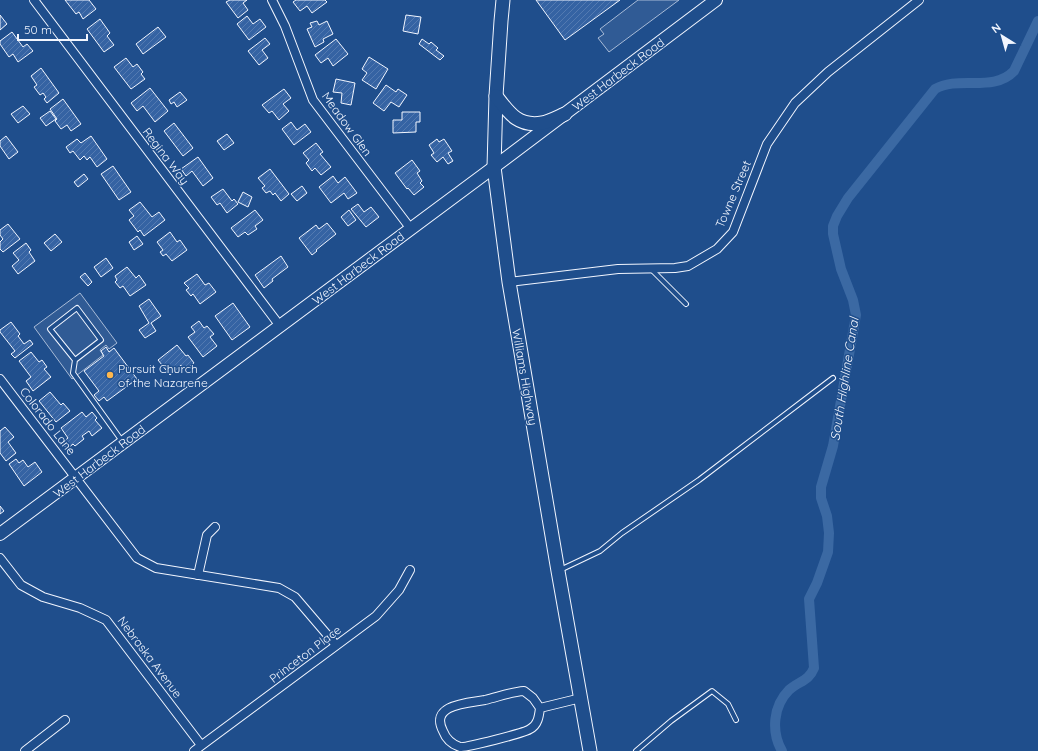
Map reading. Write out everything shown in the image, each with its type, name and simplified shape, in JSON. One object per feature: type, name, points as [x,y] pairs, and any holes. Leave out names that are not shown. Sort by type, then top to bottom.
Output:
[{"type":"main road","name":"Williams Highway","points":[[503,0],[500,21],[494,167],[510,282],[558,571],[590,751]]},
{"type":"main road","points":[[496,96],[508,113],[522,123],[542,123],[565,114]]},
{"type":"street","name":"Regina Way","points":[[34,0],[280,326]]},
{"type":"street","name":"Meadow Glen","points":[[272,0],[285,26],[313,100],[411,229]]},
{"type":"street","name":"West Harbeck Road","points":[[0,534],[411,229],[716,0]]},
{"type":"street","name":"Towne Street","points":[[510,282],[618,269],[675,268],[688,266],[717,249],[733,232],[767,144],[795,103],[828,72],[919,0]]},
{"type":"street","name":"Colorado Lane","points":[[0,379],[137,558],[156,568],[279,588],[295,597],[336,645]]},
{"type":"street","points":[[198,575],[207,536],[215,527]]},
{"type":"street","name":"Nebraska Avenue","points":[[0,558],[21,585],[43,597],[80,608],[106,620],[202,745]]},
{"type":"street","name":"Princeton Place","points":[[202,745],[376,616],[399,590],[410,570]]},
{"type":"street","points":[[524,691],[533,698],[540,708],[538,721],[530,730],[462,748],[452,744],[441,728],[440,717],[445,711],[456,704],[484,700],[511,692],[524,691]]},
{"type":"street","points":[[540,708],[581,698]]},
{"type":"street","points":[[25,751],[65,720]]},
{"type":"street","points":[[194,751],[202,745]]},
{"type":"lane","points":[[651,268],[686,304]]},
{"type":"lane","points":[[75,360],[50,329],[77,308],[101,340],[75,360],[73,373],[124,442]]},
{"type":"lane","points":[[558,571],[600,551],[622,533],[699,480],[833,378]]},
{"type":"lane","points":[[636,751],[712,691],[728,704],[736,720]]},
{"type":"shaded area","points":[[638,0],[679,0],[609,52],[598,38],[604,34],[600,29]]},
{"type":"shaded area","points":[[80,293],[117,343],[109,349],[106,345],[100,350],[103,355],[72,379],[34,327]]},
{"type":"building","points":[[65,0],[89,0],[96,9],[83,19],[79,12],[76,14]]},
{"type":"building","points":[[230,0],[247,0],[243,3],[248,10],[238,18],[226,2]]},
{"type":"building","points":[[296,0],[325,0],[327,2],[312,13],[307,6],[300,11],[293,2]]},
{"type":"building","points":[[536,0],[620,0],[565,40]]},
{"type":"building","points":[[0,15],[7,24],[0,30]]},
{"type":"building","points":[[406,15],[421,17],[418,34],[403,31]]},
{"type":"building","points":[[247,16],[253,24],[260,19],[266,27],[249,40],[237,24]]},
{"type":"building","points":[[100,19],[110,33],[107,36],[114,45],[104,52],[87,29]]},
{"type":"building","points":[[317,21],[319,25],[327,21],[333,34],[323,39],[324,42],[315,47],[307,29],[312,27],[310,23]]},
{"type":"building","points":[[158,27],[166,37],[143,54],[136,44]]},
{"type":"building","points":[[12,32],[23,47],[27,44],[33,51],[18,62],[13,54],[9,57],[0,44],[0,41]]},
{"type":"building","points":[[265,38],[270,44],[262,50],[268,58],[259,65],[248,51]]},
{"type":"building","points":[[336,39],[348,54],[333,66],[328,58],[321,63],[315,55]]},
{"type":"building","points":[[422,39],[429,44],[431,42],[438,48],[436,50],[444,56],[440,60],[419,44]]},
{"type":"building","points":[[369,57],[388,69],[376,89],[362,80],[367,73],[362,69]]},
{"type":"building","points":[[126,58],[133,67],[137,64],[143,72],[141,74],[145,79],[131,89],[114,67]]},
{"type":"building","points":[[41,68],[59,93],[47,103],[44,99],[46,97],[43,93],[40,95],[34,87],[37,85],[31,76]]},
{"type":"building","points":[[336,79],[355,83],[351,105],[341,103],[342,93],[333,92]]},
{"type":"building","points":[[386,85],[396,92],[398,89],[407,95],[399,107],[391,102],[384,111],[373,103]]},
{"type":"building","points":[[150,88],[168,111],[155,122],[143,106],[137,111],[131,103]]},
{"type":"building","points":[[284,89],[291,98],[283,104],[289,111],[279,120],[272,111],[269,113],[262,105]]},
{"type":"building","points":[[180,92],[187,100],[177,107],[174,102],[171,104],[169,100]]},
{"type":"building","points":[[63,99],[81,124],[71,131],[67,125],[61,129],[55,121],[57,119],[50,109]]},
{"type":"building","points":[[23,106],[30,114],[18,123],[11,114]]},
{"type":"building","points":[[50,111],[56,119],[46,126],[40,118]]},
{"type":"building","points":[[402,112],[420,112],[420,122],[416,122],[416,132],[393,133],[393,120],[402,120]]},
{"type":"building","points":[[291,122],[297,130],[305,124],[311,132],[294,145],[282,129]]},
{"type":"building","points":[[174,123],[193,148],[183,156],[164,131]]},
{"type":"building","points":[[227,134],[234,143],[224,150],[217,141]]},
{"type":"building","points":[[6,136],[18,152],[9,159],[0,146],[0,141]]},
{"type":"building","points":[[91,136],[107,159],[97,167],[90,157],[87,160],[84,156],[80,160],[73,151],[70,153],[66,147],[77,139],[81,143]]},
{"type":"building","points":[[437,139],[439,142],[444,139],[452,151],[448,153],[453,161],[448,164],[443,157],[437,162],[431,155],[434,153],[429,145]]},
{"type":"building","points":[[316,143],[323,152],[320,154],[331,167],[321,175],[315,168],[312,171],[306,163],[309,160],[303,153]]},
{"type":"building","points":[[198,157],[213,178],[203,186],[192,171],[186,176],[181,169]]},
{"type":"building","points":[[412,160],[420,171],[417,173],[422,181],[420,183],[424,187],[414,195],[408,188],[407,189],[395,173]]},
{"type":"building","points":[[113,166],[131,192],[119,200],[101,174]]},
{"type":"building","points":[[270,169],[289,194],[281,201],[275,193],[273,195],[270,191],[266,193],[262,188],[265,186],[258,178]]},
{"type":"building","points":[[84,174],[88,179],[78,187],[74,182]]},
{"type":"building","points":[[333,176],[338,183],[345,177],[357,193],[348,199],[344,193],[331,203],[319,187]]},
{"type":"building","points":[[302,186],[307,193],[297,201],[291,194]]},
{"type":"building","points":[[223,189],[232,201],[234,199],[238,204],[227,213],[220,203],[217,205],[211,197]]},
{"type":"building","points":[[243,192],[252,197],[248,207],[238,202]]},
{"type":"building","points":[[140,202],[152,217],[159,212],[165,220],[144,236],[140,230],[138,232],[129,220],[134,216],[129,210]]},
{"type":"building","points":[[358,204],[364,212],[371,207],[379,217],[366,227],[351,209]]},
{"type":"building","points":[[255,210],[263,220],[255,226],[257,229],[248,235],[245,232],[238,237],[231,228]]},
{"type":"building","points":[[349,210],[356,220],[348,226],[341,217]]},
{"type":"building","points":[[327,223],[336,234],[312,255],[299,238],[316,225],[319,229]]},
{"type":"building","points":[[8,224],[20,239],[3,252],[0,249],[0,242],[3,239],[0,235],[0,230]]},
{"type":"building","points":[[170,232],[177,242],[180,240],[187,250],[172,261],[166,254],[163,256],[160,252],[163,250],[157,242]]},
{"type":"building","points":[[55,234],[62,242],[51,251],[44,243]]},
{"type":"building","points":[[137,236],[143,244],[134,250],[129,242]]},
{"type":"building","points":[[26,243],[31,250],[29,252],[35,261],[18,274],[12,266],[19,260],[13,253]]},
{"type":"building","points":[[281,256],[288,267],[272,279],[273,281],[264,288],[255,275]]},
{"type":"building","points":[[106,258],[113,268],[101,277],[94,267]]},
{"type":"building","points":[[127,267],[136,278],[139,275],[146,285],[130,296],[123,286],[120,288],[115,282],[117,280],[115,276]]},
{"type":"building","points":[[85,273],[92,282],[88,286],[80,277]]},
{"type":"building","points":[[197,274],[205,285],[209,283],[216,292],[200,304],[193,294],[191,296],[186,290],[189,288],[184,283]]},
{"type":"building","points":[[149,299],[161,316],[151,323],[156,331],[145,338],[139,330],[149,323],[139,306]]},
{"type":"building","points":[[233,303],[250,327],[232,340],[215,316]]},
{"type":"building","points":[[199,321],[204,328],[207,326],[214,334],[210,337],[217,346],[203,357],[188,337],[195,332],[191,327]]},
{"type":"building","points":[[11,322],[20,334],[18,336],[24,344],[30,340],[33,344],[15,358],[11,354],[15,351],[0,332],[0,330]]},
{"type":"building","points":[[177,345],[194,363],[185,370],[181,365],[170,375],[158,360]]},
{"type":"building","name":"Pursuit Church of the Nazarene","points":[[106,347],[109,352],[114,348],[137,379],[107,401],[104,397],[99,401],[94,395],[99,391],[84,371],[104,356],[101,351]]},
{"type":"building","points":[[31,352],[39,362],[42,360],[47,367],[44,369],[51,377],[33,391],[26,381],[31,377],[19,361]]},
{"type":"building","points":[[50,392],[61,405],[63,403],[70,411],[56,422],[39,401]]},
{"type":"building","points":[[82,412],[86,417],[92,412],[97,418],[95,420],[102,428],[92,436],[89,431],[82,436],[84,439],[75,446],[73,444],[67,449],[62,443],[68,438],[61,428]]},
{"type":"building","points":[[5,427],[14,437],[8,442],[16,453],[6,461],[0,453],[0,431]]},
{"type":"building","points":[[16,459],[19,463],[23,460],[28,467],[35,462],[42,472],[24,486],[9,464]]},
{"type":"building","points":[[0,506],[4,511],[0,514]]},
{"type":"waterway","name":"South Highline Canal","points":[[782,751],[776,736],[775,719],[777,711],[784,696],[789,690],[807,678],[814,668],[809,599],[817,583],[828,552],[829,533],[827,516],[821,498],[821,487],[833,446],[856,315],[853,300],[841,269],[833,234],[833,226],[848,198],[935,89],[944,85],[955,83],[986,83],[1006,78],[1014,71],[1038,21]]},
{"type":"place","name":"Pursuit Church of the Nazarene","points":[[110,375]]}]
